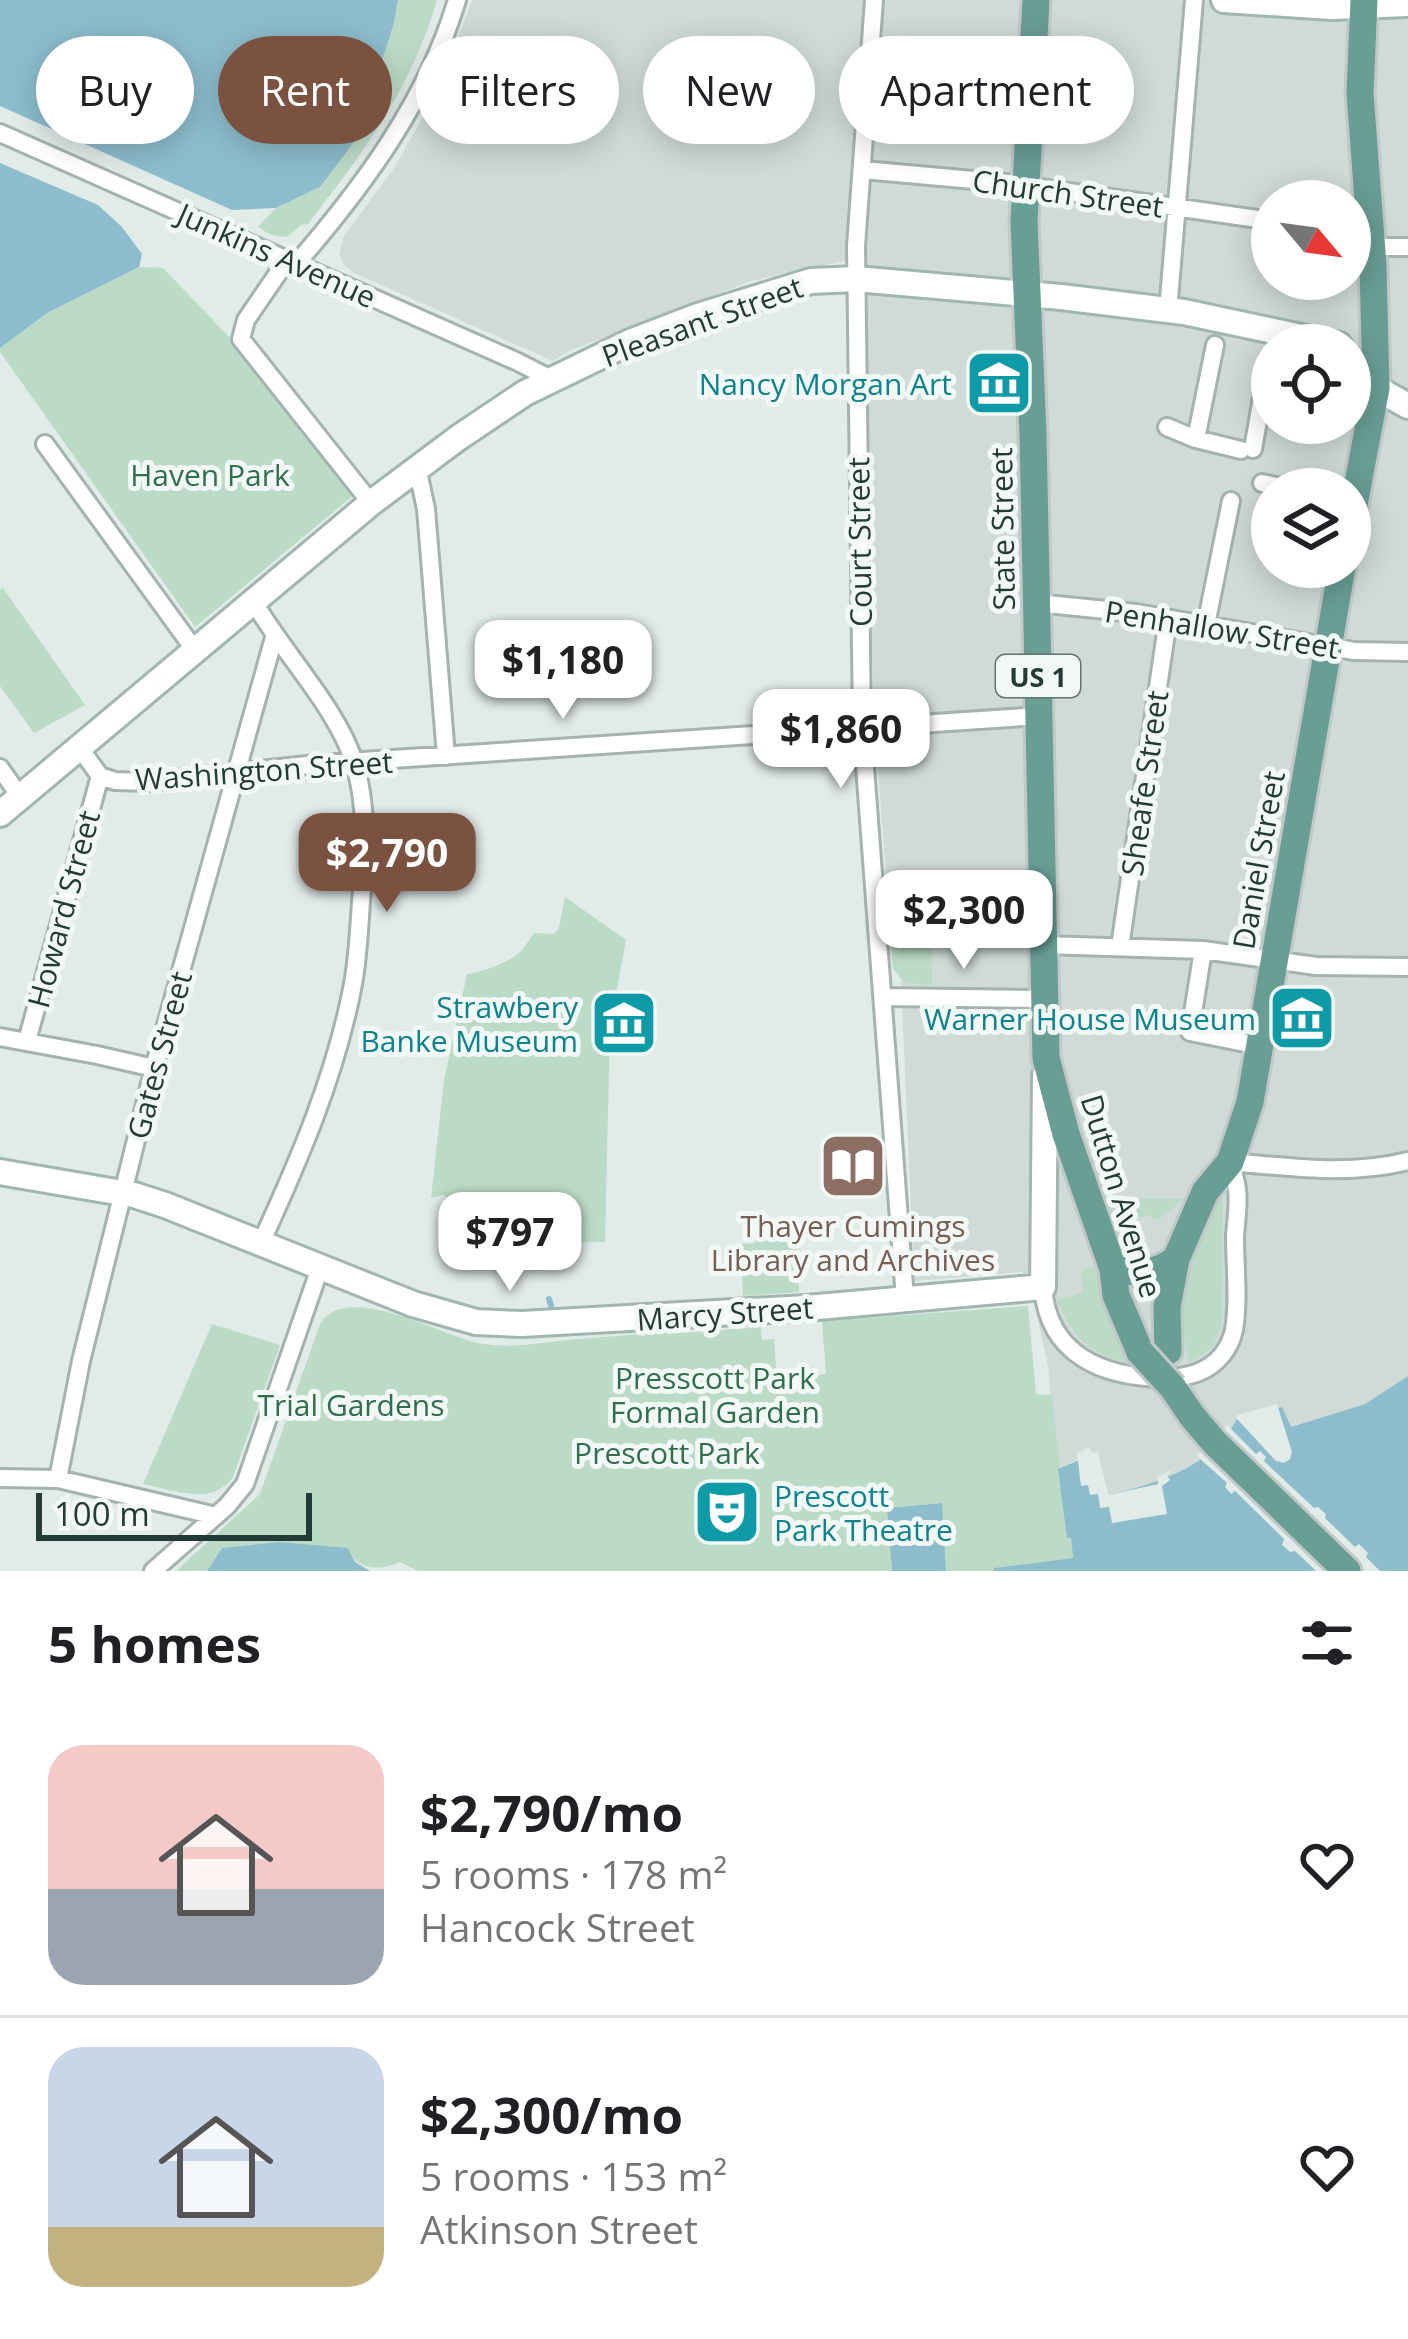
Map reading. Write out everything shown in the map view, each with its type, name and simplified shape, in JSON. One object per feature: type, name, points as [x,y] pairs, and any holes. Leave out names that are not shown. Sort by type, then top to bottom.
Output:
[{"type":"main road","name":"State Street","points":[[1034,36],[1036,0]]},
{"type":"main road","points":[[1224,0],[1331,7],[1364,2],[1408,4]]},
{"type":"main road","points":[[1362,180],[1364,2]]},
{"type":"main road","name":"State Street","points":[[1028,144],[1024,223],[1046,1058],[1043,1287]]},
{"type":"main road","name":"Pleasant Street","points":[[0,814],[417,467],[525,393],[630,342],[811,281],[856,279],[1168,310],[1251,326]]},
{"type":"main road","points":[[1360,468],[1376,388],[1371,375]]},
{"type":"main road","points":[[1376,388],[1408,406]]},
{"type":"main road","name":"Daniel Street","points":[[1154,1351],[1176,1259],[1205,1192],[1230,1162],[1250,1102],[1338,588]]},
{"type":"main road","name":"Dutton Avenue","points":[[1046,1058],[1066,1134],[1113,1269],[1116,1295],[1154,1351]]},
{"type":"main road","name":"Marcy Street","points":[[0,1172],[165,1205],[452,1316],[502,1324],[676,1317],[1043,1287]]},
{"type":"main road","points":[[1113,1269],[1148,1273],[1176,1259]]},
{"type":"main road","name":"US 1","points":[[1154,1351],[1184,1381],[1192,1417],[1347,1571]]},
{"type":"street","points":[[370,503],[242,339],[246,320],[347,201],[394,134],[431,68],[457,0]]},
{"type":"street","name":"Court Street","points":[[872,36],[874,0]]},
{"type":"street","points":[[1168,310],[1195,0]]},
{"type":"street","name":"Junkins Avenue","points":[[0,133],[553,380]]},
{"type":"street","name":"Court Street","points":[[865,144],[856,279],[862,728],[905,1299]]},
{"type":"street","name":"Church Street","points":[[863,170],[1026,186],[1251,218]]},
{"type":"street","points":[[1371,239],[1408,247]]},
{"type":"street","points":[[1196,439],[1215,345]]},
{"type":"street","points":[[1167,427],[1196,439],[1247,449],[1251,432]]},
{"type":"street","points":[[45,444],[194,649]]},
{"type":"street","points":[[417,467],[426,509],[446,756]]},
{"type":"street","points":[[1206,625],[1231,501]]},
{"type":"street","points":[[254,602],[314,689],[355,764],[365,841],[353,982],[339,1042],[317,1109],[261,1243]]},
{"type":"street","name":"Penhallow Street","points":[[1037,603],[1168,619],[1354,651],[1408,652]]},
{"type":"street","name":"Sheafe Street","points":[[1120,947],[1168,619]]},
{"type":"street","name":"Gates Street","points":[[58,1479],[154,1069],[275,634]]},
{"type":"street","name":"Washington Street","points":[[79,747],[100,776],[147,782],[446,756],[1039,716]]},
{"type":"street","points":[[0,768],[21,798]]},
{"type":"street","name":"Howard Street","points":[[27,1042],[100,776]]},
{"type":"street","points":[[1044,945],[1203,950],[1316,966],[1408,967]]},
{"type":"street","points":[[1203,950],[1190,1032],[1260,1046]]},
{"type":"street","points":[[883,997],[1045,999]]},
{"type":"street","points":[[0,1037],[154,1069]]},
{"type":"street","points":[[1184,1381],[1218,1360],[1234,1330],[1238,1190],[1230,1162],[1337,1171],[1408,1161]]},
{"type":"street","points":[[152,1571],[245,1484],[320,1268]]},
{"type":"street","name":"State Street","points":[[1043,1287],[1058,1333],[1089,1363],[1128,1376],[1184,1381]]},
{"type":"street","points":[[0,1478],[58,1479],[216,1516]]},
{"type":"shaded area","points":[[472,0],[1408,0],[1408,1376],[1365,1404],[1290,1427],[1230,1433],[1196,1464],[1158,1483],[1109,1495],[1091,1453],[1058,1469],[1048,1366],[1022,1272],[914,1281],[901,979],[893,969],[874,716],[866,256],[751,281],[553,361],[344,265],[339,254],[344,236],[416,129],[416,144],[619,144],[619,36],[459,36]]},
{"type":"green space","points":[[398,0],[437,0],[424,36],[416,36],[416,57],[392,104],[390,36]]},
{"type":"green space","points":[[353,144],[368,144],[308,224],[287,237],[258,227],[276,208],[320,187]]},
{"type":"green space","name":"Haven Park","points":[[139,267],[163,268],[234,342],[355,494],[195,627],[0,352],[47,313]]},
{"type":"green space","points":[[3,588],[85,705],[34,733],[0,686]]},
{"type":"green space","points":[[931,883],[932,985],[906,983],[893,969],[885,885]]},
{"type":"green space","points":[[565,897],[626,940],[610,1027],[605,1242],[470,1241],[476,1213],[443,1195],[431,1198],[444,1080],[467,974],[512,958],[534,933],[554,934]]},
{"type":"green space","points":[[1106,1198],[1184,1199],[1158,1220],[1148,1215],[1136,1219],[1133,1238],[1128,1241],[1121,1240]]},
{"type":"green space","points":[[1218,1198],[1223,1208],[1222,1326],[1212,1348],[1189,1363],[1183,1318],[1187,1278]]},
{"type":"green space","points":[[788,1220],[788,1231],[798,1231],[799,1292],[743,1296],[740,1244],[755,1243],[755,1233],[766,1232],[766,1221]]},
{"type":"green space","points":[[1094,1268],[1129,1363],[1102,1355],[1084,1342],[1057,1300],[1081,1292],[1080,1276]]},
{"type":"green space","name":"Prescott Park","points":[[1028,1306],[1036,1394],[1052,1395],[1073,1558],[994,1571],[946,1571],[941,1503],[888,1508],[892,1571],[419,1571],[400,1562],[377,1568],[363,1565],[347,1548],[222,1548],[207,1571],[176,1571],[260,1494],[320,1324],[332,1312],[370,1308],[497,1345],[761,1327],[762,1340],[774,1339],[777,1379],[826,1374],[822,1321]]},
{"type":"green space","points":[[212,1324],[280,1345],[233,1477],[214,1492],[203,1494],[143,1484]]},
{"type":"water","points":[[0,0],[398,0],[390,36],[218,36],[218,144],[353,144],[320,187],[276,208],[232,210],[85,144],[194,144],[194,36],[36,36],[36,122],[0,106]]},
{"type":"water","points":[[0,163],[98,205],[142,254],[139,267],[47,313],[0,348]]},
{"type":"water","points":[[1408,1376],[1408,1571],[994,1571],[1073,1558],[1058,1469],[1098,1452],[1109,1495],[1128,1490],[1198,1461],[1237,1419],[1282,1407],[1291,1427],[1365,1404]]},
{"type":"water","points":[[942,1503],[946,1571],[892,1571],[887,1508]]},
{"type":"water","points":[[279,1542],[348,1548],[355,1562],[370,1571],[207,1571],[222,1548]]},
{"type":"pier","points":[[1277,1404],[1292,1452],[1284,1463],[1276,1461],[1237,1419],[1237,1415]]},
{"type":"pier","points":[[1227,1425],[1256,1454],[1260,1451],[1264,1461],[1326,1514],[1355,1547],[1359,1544],[1380,1571],[1316,1571],[1282,1545],[1284,1539],[1235,1491],[1231,1494],[1227,1483],[1198,1457]]},
{"type":"pier","points":[[1090,1447],[1092,1453],[1098,1452],[1109,1495],[1158,1484],[1158,1477],[1175,1468],[1162,1486],[1167,1514],[1112,1523],[1109,1507],[1100,1508],[1098,1494],[1090,1495],[1088,1485],[1081,1486],[1077,1453]]},
{"type":"waterway","points":[[549,1299],[552,1309]]},
{"type":"place","name":"Nancy Morgan Art","points":[[999,383]]},
{"type":"place","name":"Warner House Museum","points":[[1302,1018]]},
{"type":"place","name":"Strawbery Banke Museum","points":[[624,1023]]},
{"type":"place","name":"Thayer Cumings Library and Archives","points":[[853,1166]]},
{"type":"place","name":"Prescott Park Theatre","points":[[727,1512]]},
{"type":"park label","name":"Presscott Park Formal Garden","points":[[715,1394]]},
{"type":"park label","name":"Trial Gardens","points":[[351,1404]]}]
